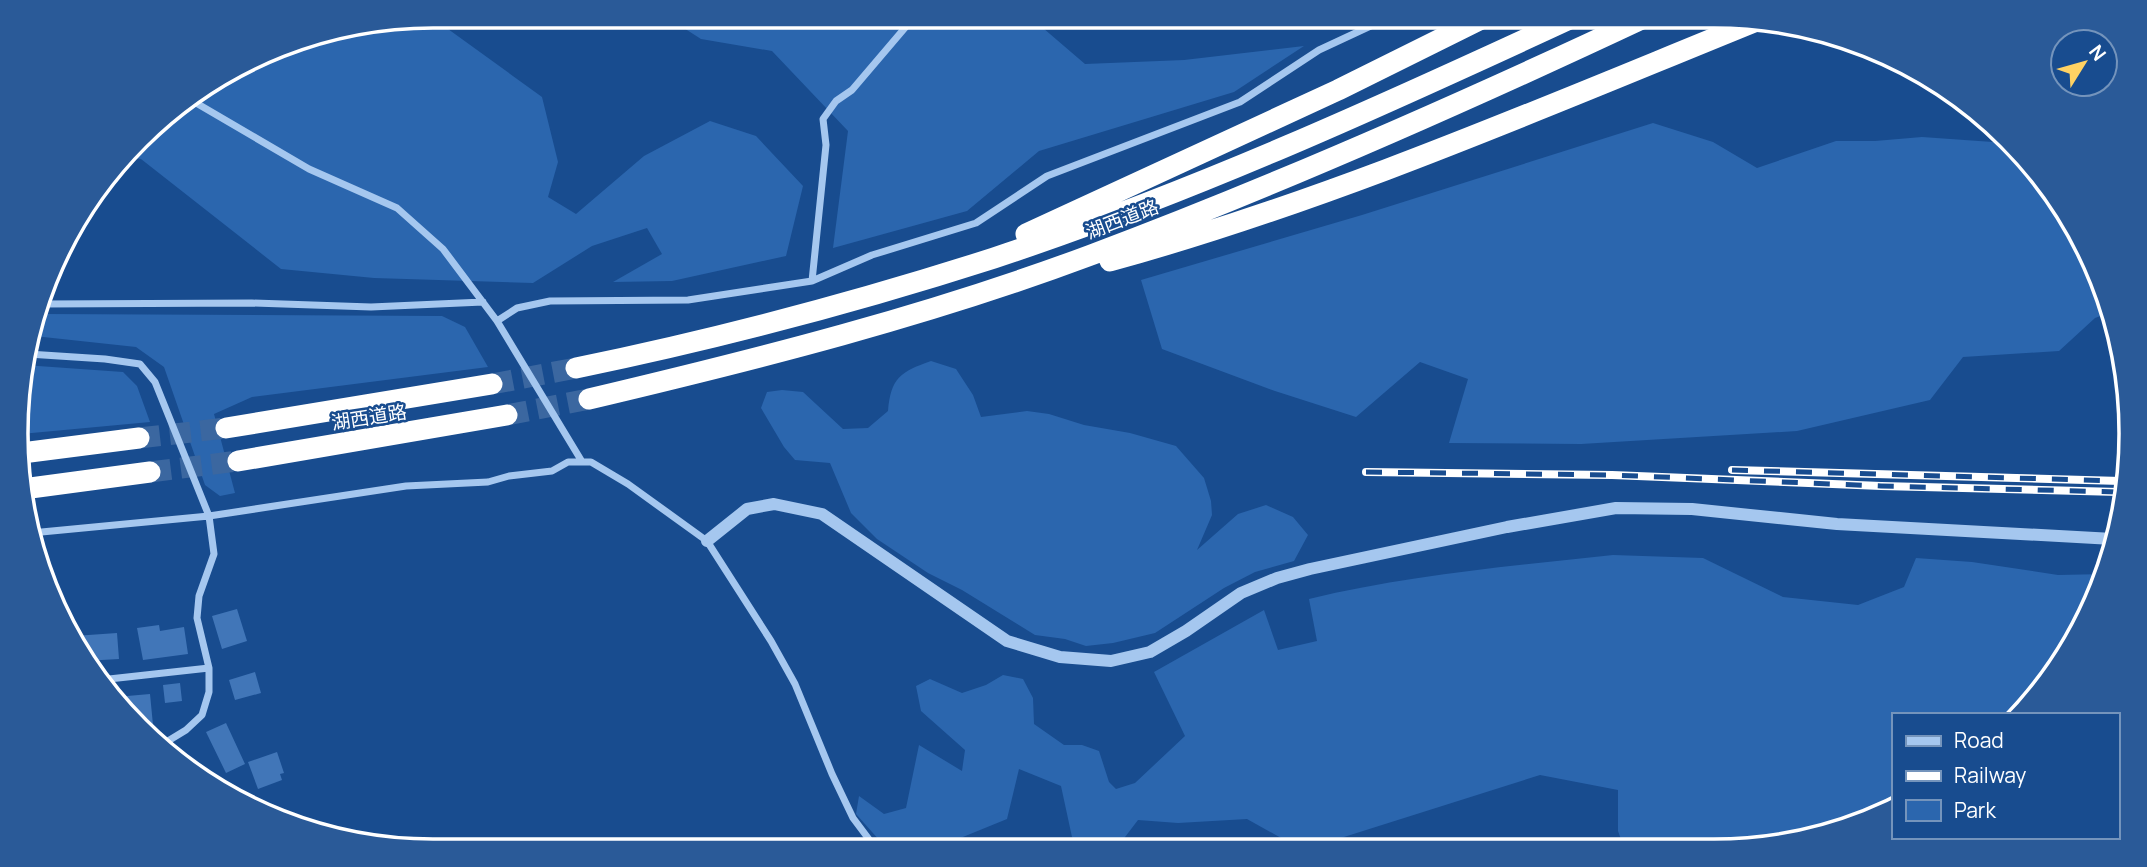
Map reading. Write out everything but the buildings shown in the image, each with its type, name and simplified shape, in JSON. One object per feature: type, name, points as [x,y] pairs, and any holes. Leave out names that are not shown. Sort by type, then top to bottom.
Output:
[{"type":"highway","points":[[901,286],[1010,241],[1193,157],[1463,28]]},
{"type":"highway","name":"湖西道路","points":[[576,368],[771,324],[1030,245],[1187,186],[1377,109],[1550,28]]},
{"type":"highway","name":"湖西道路","points":[[589,399],[779,353],[970,296],[1088,256],[1272,184],[1472,98],[1622,28]]},
{"type":"highway","points":[[970,296],[1076,270],[1236,223],[1520,119],[1737,29]]},
{"type":"highway","name":"湖西道路","points":[[226,428],[492,384]]},
{"type":"highway","name":"湖西道路","points":[[238,461],[507,415]]},
{"type":"highway","points":[[29,452],[139,438]]},
{"type":"highway","points":[[31,488],[150,472]]},
{"type":"street","points":[[812,281],[826,145],[823,119],[836,101],[852,90],[905,28]]},
{"type":"street","points":[[497,321],[517,309],[550,301],[688,300],[812,281],[872,255],[976,223],[1046,176],[1240,102],[1319,50],[1366,28]]},
{"type":"street","points":[[198,104],[309,169],[397,208],[443,248],[497,321],[581,460]]},
{"type":"street","points":[[50,304],[251,303],[371,307],[483,302]]},
{"type":"street","points":[[36,355],[140,364],[155,382],[209,516],[214,554],[199,596],[197,618],[209,668],[209,692],[202,715],[169,741]]},
{"type":"street","points":[[41,532],[209,516],[406,486],[488,482],[509,476],[552,471],[568,462],[592,462],[708,541],[777,652],[794,684],[848,807],[870,839]]},
{"type":"street","points":[[708,541],[747,509],[774,504],[822,514],[1007,641],[1060,657],[1111,661],[1150,652],[1241,593],[1277,578],[1494,530],[1616,508],[1692,509],[1837,524],[2105,539]]},
{"type":"street","points":[[111,679],[209,668]]},
{"type":"green space","points":[[447,28],[542,97],[558,162],[548,197],[576,214],[644,156],[710,121],[756,136],[803,186],[786,256],[672,281],[613,282],[662,254],[647,228],[592,246],[533,283],[374,278],[281,269],[141,159],[136,158],[166,129],[208,96],[278,59],[329,42],[381,31]]},
{"type":"green space","points":[[684,28],[1043,28],[1085,64],[1184,60],[1304,46],[1234,92],[1039,151],[967,211],[833,248],[848,131],[772,51],[701,39]]},
{"type":"green space","points":[[1653,123],[1713,142],[1757,168],[1836,141],[1922,137],[1995,142],[2018,166],[2051,208],[2077,254],[2101,316],[2095,318],[2059,351],[1963,357],[1930,400],[1797,431],[1581,444],[1449,443],[1468,379],[1420,362],[1356,417],[1275,391],[1162,349],[1141,280],[1362,215]]},
{"type":"green space","points":[[47,314],[442,316],[465,327],[488,367],[252,397],[214,414],[235,493],[220,496],[205,485],[164,367],[136,347],[40,337]]},
{"type":"green space","points":[[931,361],[956,369],[973,395],[981,417],[1027,411],[1049,414],[1084,425],[1130,433],[1176,446],[1204,478],[1211,501],[1212,515],[1197,550],[1238,514],[1266,505],[1293,517],[1308,535],[1294,561],[1255,572],[1224,588],[1155,633],[1086,646],[1065,639],[1035,635],[962,590],[928,573],[877,539],[851,513],[830,463],[795,460],[761,408],[767,392],[803,392],[843,429],[868,428],[888,411],[892,391],[899,378]]},
{"type":"green space","points":[[34,366],[123,372],[137,386],[150,422],[28,433]]},
{"type":"green space","points":[[1613,555],[1703,558],[1783,597],[1858,605],[1904,587],[1916,558],[1972,562],[2058,575],[2093,574],[2077,613],[2051,659],[2007,713],[1892,713],[1892,797],[1844,817],[1793,831],[1740,838],[1621,839],[1618,831],[1618,790],[1540,775],[1338,839],[1283,839],[1247,819],[1178,823],[1138,820],[1124,839],[1074,839],[1061,786],[1019,769],[1007,819],[958,839],[878,839],[856,814],[859,796],[884,814],[906,808],[919,745],[962,771],[965,750],[921,711],[916,686],[930,679],[962,693],[986,685],[1003,675],[1023,679],[1033,698],[1034,724],[1064,745],[1082,745],[1099,751],[1109,782],[1116,789],[1135,783],[1185,736],[1154,672],[1264,610],[1278,650],[1317,641],[1309,599],[1422,577]]},
{"type":"tunnel","points":[[492,384],[576,368]]},
{"type":"tunnel","points":[[507,415],[589,399]]},
{"type":"tunnel","points":[[139,438],[226,428]]},
{"type":"tunnel","points":[[150,472],[238,461]]},
{"type":"railway","points":[[1732,470],[2116,481]]},
{"type":"railway","points":[[1366,472],[1612,475],[2115,492]]}]
